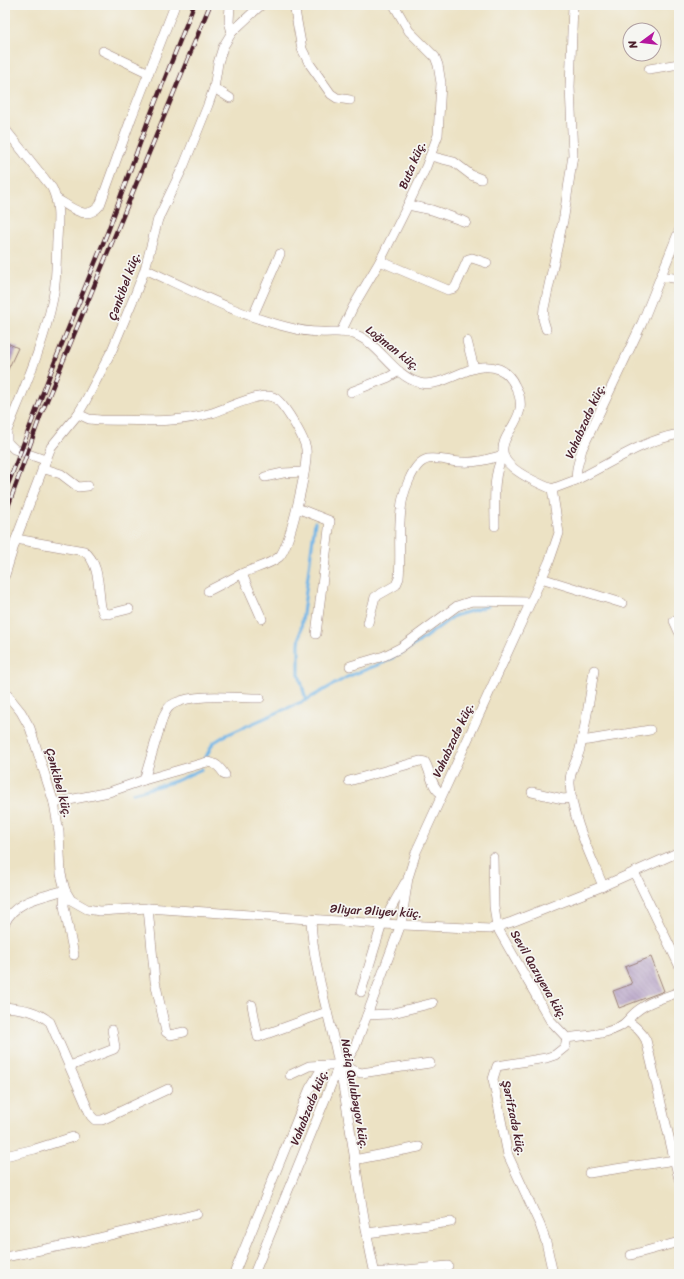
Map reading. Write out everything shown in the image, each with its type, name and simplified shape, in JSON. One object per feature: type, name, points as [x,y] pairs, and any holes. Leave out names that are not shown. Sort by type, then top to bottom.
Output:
[{"type":"street","points":[[57,200],[81,212],[90,214],[95,212],[100,205],[175,5]]},
{"type":"street","points":[[230,5],[229,22],[232,32]]},
{"type":"street","name":"Çənkibel küç.","points":[[5,575],[16,538],[44,464],[56,440],[78,414],[112,350],[145,269],[158,219],[184,165],[214,88],[218,63],[223,47],[232,32],[261,5]]},
{"type":"street","points":[[294,5],[302,49],[309,63],[331,94],[337,98],[350,100]]},
{"type":"street","name":"Buta küç.","points":[[341,332],[353,307],[380,261],[408,205],[438,136],[441,83],[438,65],[434,57],[410,31],[394,5]]},
{"type":"street","points":[[546,329],[544,308],[564,216],[573,155],[570,86],[573,5]]},
{"type":"street","points":[[103,51],[149,73]]},
{"type":"street","points":[[649,69],[679,64]]},
{"type":"street","points":[[214,88],[230,98]]},
{"type":"street","points":[[7,135],[52,188],[57,200],[56,272],[53,297],[39,346],[7,431],[6,443],[14,449],[61,474],[78,487],[88,486]]},
{"type":"street","points":[[430,156],[454,162],[481,179]]},
{"type":"street","points":[[408,205],[432,210],[466,222]]},
{"type":"street","name":"Vahabzadə küç.","points":[[576,480],[577,468],[582,450],[642,323],[679,231]]},
{"type":"street","points":[[253,316],[280,254]]},
{"type":"street","points":[[380,261],[448,290],[455,288],[468,259],[472,258],[487,263]]},
{"type":"street","name":"Loğman küç.","points":[[145,269],[253,316],[308,332],[341,332],[355,334],[364,339],[411,380],[429,384],[474,368],[490,367],[499,369],[513,381],[522,402],[520,412],[504,444],[503,455],[498,465],[496,476],[495,526]]},
{"type":"street","points":[[661,276],[679,279]]},
{"type":"street","points":[[467,341],[474,368]]},
{"type":"street","points":[[351,392],[389,377],[399,371]]},
{"type":"street","points":[[78,414],[89,419],[100,420],[175,420],[212,413],[257,398],[273,397],[280,402],[303,438],[306,449],[304,472],[297,508],[284,550],[279,557],[208,591]]},
{"type":"street","points":[[368,623],[375,597],[396,585],[399,578],[401,511],[405,493],[415,468],[421,461],[429,458],[469,462],[485,460],[503,455],[507,462],[515,469],[552,489],[606,466],[637,447],[663,437],[679,434]]},
{"type":"street","points":[[265,476],[304,472]]},
{"type":"street","name":"Vahabzadə küç.","points":[[254,1274],[339,1065],[348,1058],[367,1015],[401,924],[408,878],[416,852],[541,578],[558,532],[552,489]]},
{"type":"street","points":[[297,508],[330,521],[316,634]]},
{"type":"street","points":[[16,538],[84,552],[91,557],[95,564],[103,613],[108,614],[129,609]]},
{"type":"street","points":[[242,574],[262,619]]},
{"type":"street","points":[[541,578],[622,603]]},
{"type":"street","points":[[350,666],[384,656],[400,648],[457,606],[472,601],[530,602]]},
{"type":"street","points":[[674,621],[679,632]]},
{"type":"street","points":[[594,670],[582,741],[572,770],[570,783],[572,798],[580,828],[603,886]]},
{"type":"street","name":"Çənkibel küç.","points":[[5,692],[21,712],[30,728],[54,803],[58,826],[64,906],[74,955]]},
{"type":"street","points":[[144,780],[163,717],[168,708],[174,703],[200,698],[260,698]]},
{"type":"street","points":[[582,741],[650,730]]},
{"type":"street","points":[[349,781],[420,761],[425,762],[437,790],[442,793]]},
{"type":"street","points":[[54,803],[109,792],[144,780],[208,762],[214,763],[218,766],[225,775]]},
{"type":"street","points":[[532,792],[563,799],[572,798]]},
{"type":"street","name":"Əliyar Əliyev küç.","points":[[64,890],[71,900],[87,909],[100,911],[148,908],[480,929],[497,927],[603,886],[679,852]]},
{"type":"street","points":[[493,857],[494,906],[497,927]]},
{"type":"street","points":[[634,872],[679,965]]},
{"type":"street","points":[[360,992],[382,924],[408,878]]},
{"type":"street","points":[[5,923],[13,910],[20,905],[64,890]]},
{"type":"street","points":[[148,908],[154,981],[166,1032],[170,1034],[184,1032]]},
{"type":"street","name":"Natiq Qulubəyov küç.","points":[[311,919],[314,956],[339,1065],[354,1160],[375,1273]]},
{"type":"street","name":"Sevil Qazıyeva küç.","points":[[497,927],[550,1020],[566,1038],[606,1031],[623,1026],[627,1021]]},
{"type":"street","points":[[679,992],[641,1006],[634,1011],[627,1021],[638,1028],[646,1040],[679,1179]]},
{"type":"street","points":[[367,1015],[389,1014],[433,1003]]},
{"type":"street","points":[[252,1005],[258,1037],[327,1012]]},
{"type":"street","points":[[5,1007],[32,1010],[50,1022],[91,1116],[95,1120],[102,1120],[168,1089]]},
{"type":"street","points":[[70,1066],[114,1049],[115,1047],[112,1030]]},
{"type":"street","name":"Şərifzadə küç.","points":[[553,1274],[544,1236],[508,1155],[493,1079],[497,1066],[555,1055],[565,1048],[566,1038]]},
{"type":"street","points":[[290,1075],[309,1066],[339,1065],[361,1073],[430,1063]]},
{"type":"street","points":[[234,1274],[310,1088],[326,1065]]},
{"type":"street","points":[[5,1156],[35,1149],[73,1137]]},
{"type":"street","points":[[354,1160],[419,1147]]},
{"type":"street","points":[[589,1173],[674,1160]]},
{"type":"street","points":[[5,1257],[86,1241],[197,1214]]},
{"type":"street","points":[[367,1234],[451,1222]]},
{"type":"street","points":[[631,1255],[679,1242]]},
{"type":"street","points":[[375,1273],[448,1266]]},
{"type":"building","points":[[5,342],[18,348],[5,376]]},
{"type":"building","points":[[651,957],[664,991],[619,1008],[613,991],[632,984],[625,967]]},
{"type":"waterway","points":[[306,700],[299,674],[299,644],[315,522]]},
{"type":"waterway","points":[[205,759],[213,743],[226,735],[306,700],[349,676],[385,662],[416,644],[454,616],[488,606]]},
{"type":"waterway","points":[[133,793],[176,781],[202,769]]},
{"type":"railway","points":[[5,492],[57,356],[108,231],[148,121],[194,5]]},
{"type":"railway","points":[[5,515],[40,417],[210,5]]}]
